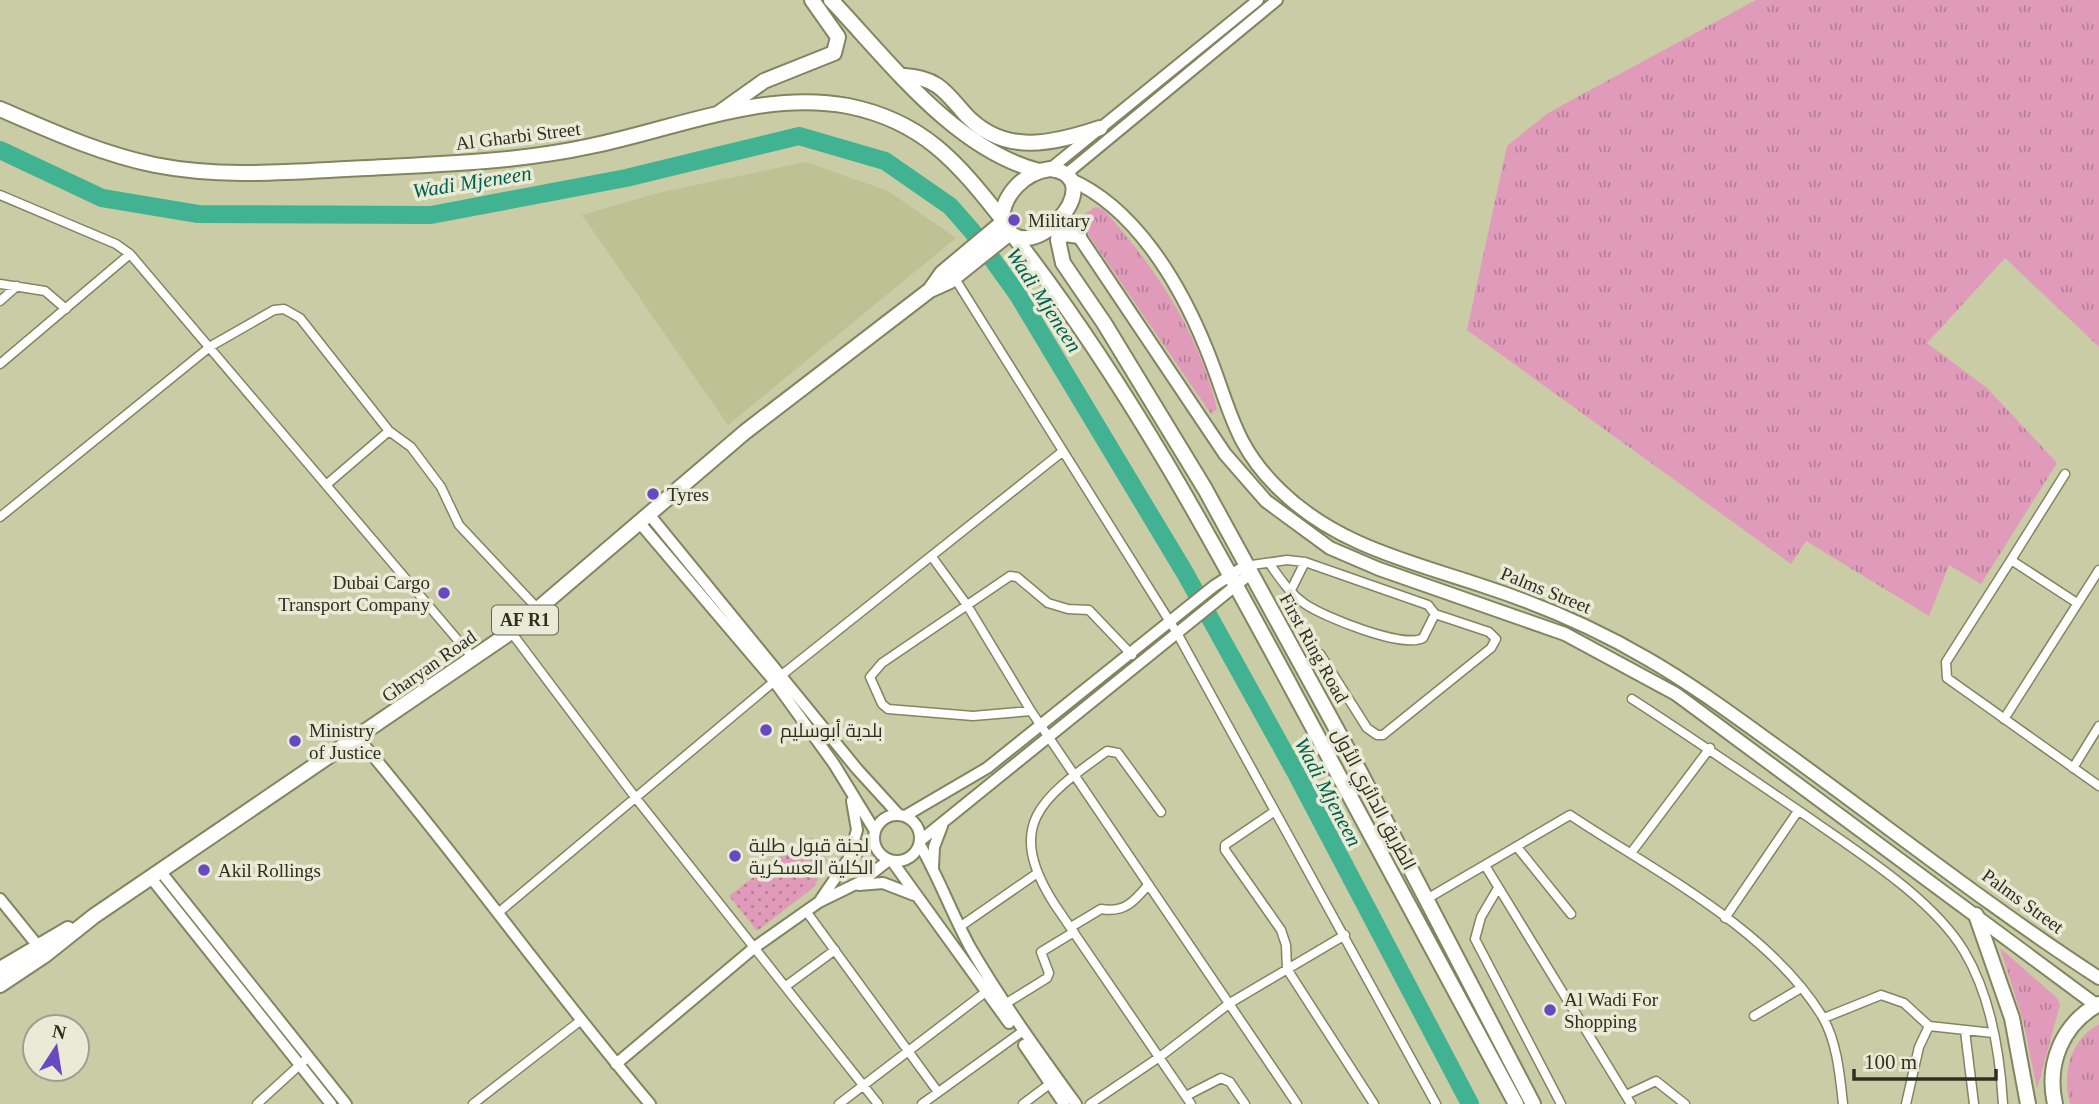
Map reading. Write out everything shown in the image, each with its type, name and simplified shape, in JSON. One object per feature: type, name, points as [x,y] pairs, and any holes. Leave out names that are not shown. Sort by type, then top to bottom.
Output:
[{"type":"highway","points":[[716,116],[764,81],[834,53],[838,37],[812,0]]},
{"type":"highway","points":[[831,0],[952,125],[974,142],[1009,162],[1045,170],[1067,177],[1073,194],[1063,216],[1037,235],[1022,237],[1007,227],[1004,205],[1011,192],[1045,170]]},
{"type":"highway","points":[[905,76],[922,77],[936,83],[973,121],[1009,142],[1032,145],[1057,142],[1100,128]]},
{"type":"highway","name":"Al Gharbi Street","points":[[0,109],[89,146],[131,159],[173,169],[237,175],[531,157],[616,141],[769,103],[801,101],[850,107],[883,116],[923,135],[945,152],[1007,227]]},
{"type":"highway","name":"First Ring Road","points":[[1063,216],[1058,240],[1066,270],[1104,323],[1256,567],[1425,900],[1533,1104]]},
{"type":"highway","name":"Gharyan Road","points":[[0,969],[41,949],[94,916],[511,632],[745,432],[930,289],[954,277],[970,259],[1007,227]]},
{"type":"highway","name":"الطريق الدائري الأول","points":[[1007,227],[1055,290],[1109,369],[1190,499],[1516,1104]]},
{"type":"highway","points":[[1058,240],[1065,234],[1079,236]]},
{"type":"highway","name":"Gharyan Road","points":[[930,289],[942,273],[970,259]]},
{"type":"highway","points":[[1976,915],[2012,1018],[2028,1104]]},
{"type":"highway","name":"Gharyan Road","points":[[0,985],[41,949]]},
{"type":"highway","points":[[2052,1100],[2056,1055],[2063,1037],[2074,1022],[2098,1005]]},
{"type":"main road","name":"Palms Street","points":[[1067,177],[1096,193],[1112,206],[1161,263],[1200,333],[1242,445],[1257,467],[1303,511],[1365,547],[1524,600],[1644,656],[1718,704],[2099,978]]},
{"type":"main road","points":[[1063,216],[1224,454],[1252,487],[1297,526],[1346,555],[1538,622],[1640,673],[1711,718],[2098,1005]]},
{"type":"street","points":[[1045,170],[1258,0]]},
{"type":"street","points":[[1067,177],[1278,0]]},
{"type":"street","points":[[0,195],[116,244],[130,254],[211,346],[473,658]]},
{"type":"street","points":[[0,364],[130,254]]},
{"type":"street","points":[[954,277],[1062,452],[1181,630],[1275,811],[1436,1104]]},
{"type":"street","points":[[0,284],[45,291],[66,309]]},
{"type":"street","points":[[0,301],[17,286]]},
{"type":"street","points":[[0,517],[211,346],[274,310],[293,312],[389,431],[411,447],[441,486],[453,518],[538,609]]},
{"type":"street","points":[[326,485],[389,431]]},
{"type":"street","points":[[498,914],[778,678],[1062,452]]},
{"type":"street","points":[[2065,474],[1945,666],[1947,678],[2099,786]]},
{"type":"street","points":[[643,517],[852,764],[902,815],[917,825],[921,843],[961,926],[1064,1104]]},
{"type":"street","points":[[932,557],[967,606],[1031,711],[1297,1104]]},
{"type":"street","points":[[616,1064],[755,947],[819,902],[853,886],[890,861],[912,857],[921,843],[1045,731],[1214,586],[1233,580],[1256,567],[1287,560],[1305,562],[1428,605],[1435,614],[1493,634],[1494,645],[1383,734],[1371,733],[1320,654]]},
{"type":"street","points":[[2011,560],[2077,603]]},
{"type":"street","points":[[1290,592],[1305,562]]},
{"type":"street","points":[[1256,567],[1330,617],[1410,642],[1423,638],[1435,614]]},
{"type":"street","points":[[2004,719],[2099,570]]},
{"type":"street","points":[[1031,711],[972,716],[888,709],[882,704],[870,677],[875,669],[1010,576],[1017,577],[1048,603],[1068,609],[1089,610],[1132,655]]},
{"type":"street","points":[[819,902],[847,862],[874,834],[883,819],[902,815],[987,768],[1045,731],[1181,630],[1223,596],[1233,580]]},
{"type":"street","points":[[511,632],[635,797],[878,1104]]},
{"type":"street","points":[[778,678],[850,791],[874,834],[878,851],[890,861],[986,991],[1076,1104]]},
{"type":"street","points":[[1632,699],[1710,748],[1867,859],[1942,925],[1963,948],[1979,979],[1993,1033],[2003,1104]]},
{"type":"street","points":[[2073,768],[2099,726]]},
{"type":"street","points":[[358,738],[580,1021],[650,1104]]},
{"type":"street","points":[[1631,853],[1710,748]]},
{"type":"street","points":[[1161,812],[1113,750],[1107,751],[1074,775],[1037,812],[1030,853],[1036,874],[1189,1100],[1221,1078],[1230,1082],[1245,1104]]},
{"type":"street","points":[[847,862],[857,830],[850,791]]},
{"type":"street","points":[[1275,811],[1224,847],[1281,930],[1286,945],[1287,970],[1374,1104]]},
{"type":"street","points":[[1725,918],[1798,811]]},
{"type":"street","points":[[1425,900],[1486,867],[1570,815],[1631,853],[1725,918],[1762,948],[1801,988],[1824,1018],[1839,1068],[1843,1104]]},
{"type":"street","points":[[933,867],[934,847],[945,822]]},
{"type":"street","points":[[1517,847],[1571,914]]},
{"type":"street","points":[[1486,867],[1631,1104]]},
{"type":"street","points":[[961,926],[1036,874]]},
{"type":"street","points":[[156,875],[346,1104]]},
{"type":"street","points":[[156,875],[299,1066],[331,1104]]},
{"type":"street","points":[[853,886],[883,883],[898,886],[917,897]]},
{"type":"street","points":[[1005,1004],[1047,978],[1049,973],[1041,952],[1101,909],[1113,911],[1133,903],[1148,885]]},
{"type":"street","points":[[1498,888],[1481,917],[1475,939],[1561,1104]]},
{"type":"street","points":[[0,899],[41,949]]},
{"type":"street","points":[[806,912],[938,1092]]},
{"type":"street","points":[[1090,1104],[1161,1056],[1230,1003],[1345,935]]},
{"type":"street","points":[[786,986],[835,950]]},
{"type":"street","points":[[1754,1016],[1801,988]]},
{"type":"street","points":[[839,1104],[986,991]]},
{"type":"street","points":[[1824,1018],[1881,995],[1904,1003],[1929,1026],[1993,1033]]},
{"type":"street","points":[[473,1104],[580,1021]]},
{"type":"street","points":[[1906,1104],[1919,1047],[1929,1026]]},
{"type":"street","points":[[1965,1031],[1974,1104]]},
{"type":"street","points":[[922,1104],[1021,1033]]},
{"type":"street","points":[[257,1104],[308,1057]]},
{"type":"street","points":[[1626,1095],[1656,1081],[1685,1104]]},
{"type":"street","points":[[1023,1104],[1051,1083]]},
{"type":"shaded area","points":[[806,162],[888,191],[956,238],[728,425],[582,215],[658,193]]},
{"type":"green space","points":[[1756,0],[2099,0],[2099,347],[2005,258],[1927,343],[1987,388],[2057,463],[1981,584],[1949,565],[1929,616],[1806,541],[1791,564],[1467,330],[1507,146],[1548,113]]},
{"type":"green space","points":[[1095,207],[1103,209],[1122,231],[1173,302],[1199,353],[1209,380],[1217,409],[1211,414],[1081,224],[1083,215]]},
{"type":"green space","points":[[811,837],[827,860],[814,887],[757,931],[729,896],[794,846],[797,850]]},
{"type":"green space","points":[[2000,948],[2057,998],[2060,1005],[2037,1089],[2023,1020]]},
{"type":"green space","points":[[2099,1024],[2099,1104],[2070,1104],[2067,1081],[2071,1059],[2081,1039]]},
{"type":"waterway","name":"Wadi Mjeneen","points":[[0,150],[102,198],[198,214],[431,215],[626,178],[799,136],[885,161],[950,206],[972,231],[1018,295],[1185,573],[1297,775],[1470,1104]]},
{"type":"place","name":"Military","points":[[1014,220]]},
{"type":"place","name":"Tyres","points":[[653,494]]},
{"type":"place","name":"Dubai Cargo Transport Company","points":[[444,593]]},
{"type":"place","name":"بلدية أبوسليم","points":[[766,730]]},
{"type":"place","name":"Ministry of Justice","points":[[295,741]]},
{"type":"place","name":"لجنة قبول طلبة الكلية العسكرية","points":[[735,856]]},
{"type":"place","name":"Akil Rollings","points":[[204,870]]},
{"type":"place","name":"Al Wadi For Shopping","points":[[1550,1010]]}]
